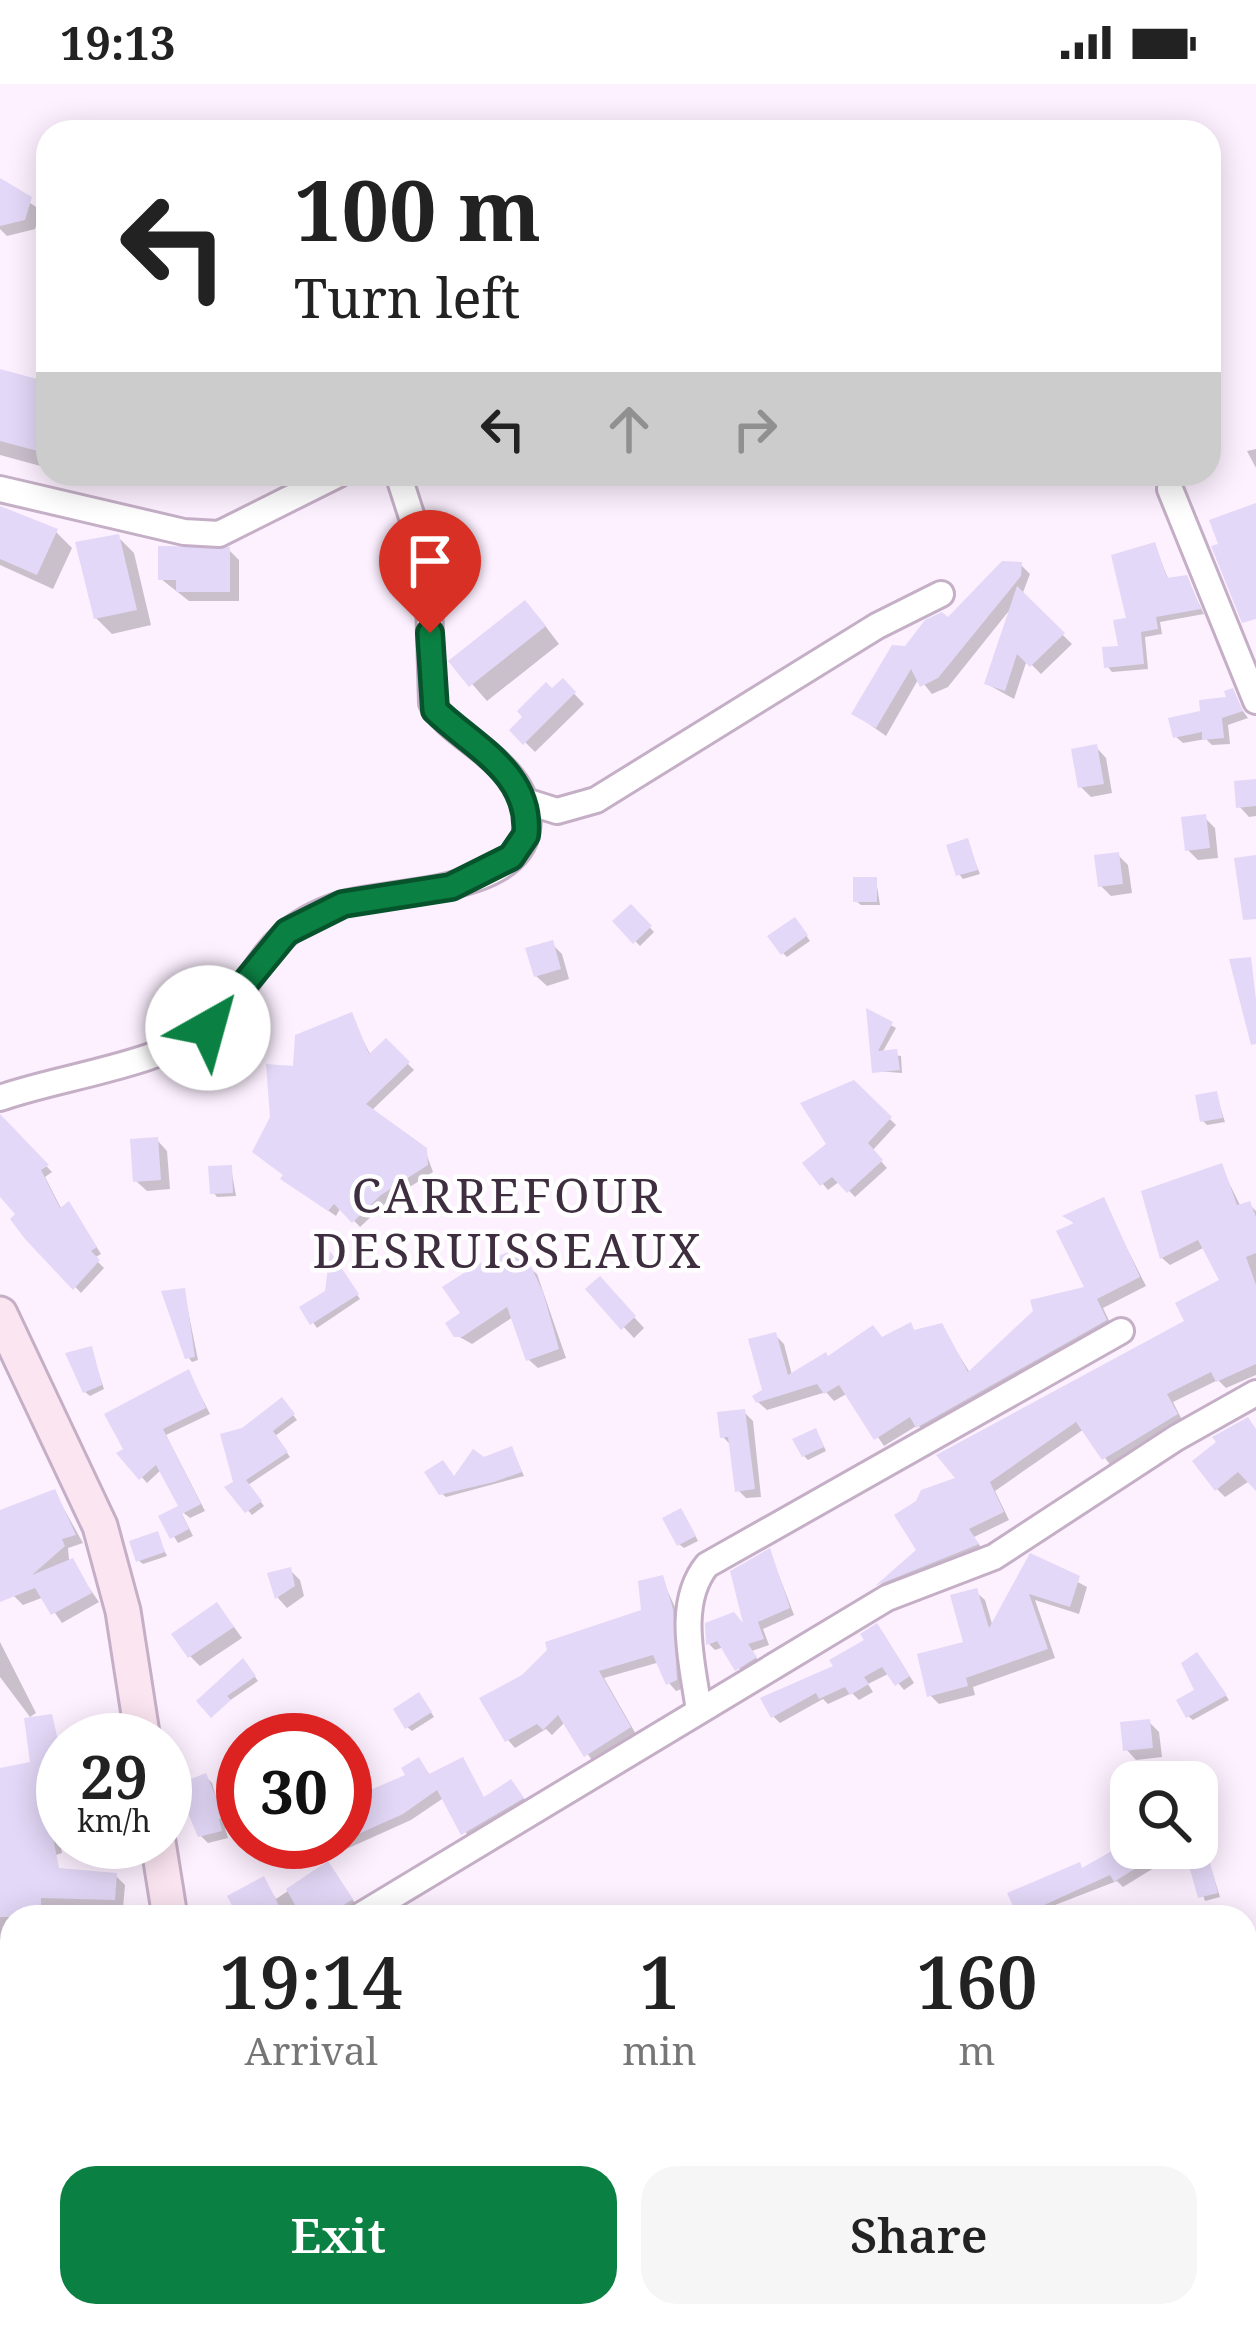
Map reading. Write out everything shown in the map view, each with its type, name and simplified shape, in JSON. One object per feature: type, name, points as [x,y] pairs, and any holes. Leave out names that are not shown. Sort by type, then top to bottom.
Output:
[{"type":"street","points":[[0,489],[184,532],[219,534],[315,486]]},
{"type":"street","points":[[0,1098],[188,1039],[226,1007],[266,951],[287,932],[343,904],[451,887],[496,866],[526,835],[522,800],[491,753],[432,703],[428,568],[402,486]]},
{"type":"street","points":[[1170,489],[1256,701]]},
{"type":"street","points":[[522,800],[557,811],[596,800],[877,626],[941,593]]},
{"type":"street","points":[[0,1314],[100,1526],[123,1611],[139,1713]]},
{"type":"street","points":[[699,1711],[689,1620],[695,1580],[707,1565],[1121,1331]]},
{"type":"street","points":[[378,1905],[887,1598],[994,1557],[1176,1438],[1256,1393]]},
{"type":"street","points":[[162,1869],[168,1905]]},
{"type":"building","points":[[0,178],[32,197],[25,220],[0,226]]},
{"type":"building","points":[[0,369],[36,379],[36,451],[0,441]]},
{"type":"building","points":[[1256,503],[1256,619],[1242,623],[1211,546],[1218,544],[1209,520]]},
{"type":"building","points":[[0,506],[58,529],[37,575],[0,559]]},
{"type":"building","points":[[119,534],[137,610],[94,619],[75,542]]},
{"type":"building","points":[[1155,542],[1167,578],[1187,575],[1201,609],[1156,617],[1158,629],[1141,632],[1144,664],[1104,668],[1102,647],[1118,646],[1113,620],[1126,618],[1111,555]]},
{"type":"building","points":[[158,546],[230,547],[230,592],[176,592],[176,580],[158,580]]},
{"type":"building","points":[[1002,561],[1022,562],[1021,576],[938,678],[920,687],[911,669],[876,728],[851,714],[892,645],[905,646],[925,620],[942,612],[948,617]]},
{"type":"building","points":[[1017,586],[1065,633],[1030,667],[1017,654],[1005,691],[984,684]]},
{"type":"building","points":[[525,600],[546,626],[469,687],[448,661]]},
{"type":"building","points":[[563,678],[576,692],[523,745],[509,730],[522,717],[517,711],[546,682],[552,688]]},
{"type":"building","points":[[1233,688],[1243,711],[1222,718],[1224,738],[1202,740],[1202,732],[1173,738],[1168,718],[1200,711],[1199,700],[1226,697],[1224,691]]},
{"type":"building","points":[[1097,744],[1104,784],[1078,788],[1071,749]]},
{"type":"building","points":[[1256,779],[1256,806],[1236,808],[1234,781]]},
{"type":"building","points":[[1206,814],[1210,848],[1185,851],[1181,817]]},
{"type":"building","points":[[968,838],[978,870],[956,876],[946,845]]},
{"type":"building","points":[[1119,852],[1123,884],[1098,887],[1094,855]]},
{"type":"building","points":[[1256,855],[1256,919],[1243,920],[1234,858]]},
{"type":"building","points":[[853,877],[877,877],[877,902],[853,902]]},
{"type":"building","points":[[631,904],[652,926],[633,944],[612,921]]},
{"type":"building","points":[[795,917],[808,935],[781,955],[767,936]]},
{"type":"building","points":[[553,940],[561,969],[534,977],[525,948]]},
{"type":"building","points":[[1251,957],[1256,1044],[1251,1045],[1229,959]]},
{"type":"building","points":[[866,1008],[893,1022],[878,1051],[897,1049],[900,1070],[872,1073]]},
{"type":"building","points":[[352,1012],[369,1054],[386,1038],[410,1062],[366,1104],[427,1148],[428,1165],[381,1195],[352,1223],[334,1204],[328,1211],[280,1179],[283,1175],[252,1152],[270,1117],[266,1064],[293,1066],[295,1035]]},
{"type":"building","points":[[854,1080],[892,1117],[868,1143],[883,1160],[847,1193],[832,1177],[820,1186],[802,1163],[826,1144],[800,1103]]},
{"type":"building","points":[[1217,1091],[1223,1118],[1200,1122],[1195,1095]]},
{"type":"building","points":[[0,1114],[49,1165],[41,1170],[60,1208],[69,1201],[97,1247],[91,1251],[100,1260],[73,1290],[25,1239],[10,1219],[15,1214],[0,1197]]},
{"type":"building","points":[[158,1137],[161,1180],[133,1182],[130,1139]]},
{"type":"building","points":[[1222,1163],[1237,1205],[1250,1201],[1256,1217],[1256,1253],[1246,1257],[1256,1285],[1256,1364],[1216,1382],[1211,1372],[1167,1394],[1178,1414],[1102,1460],[1076,1422],[990,1482],[1004,1512],[969,1529],[979,1544],[875,1586],[916,1550],[894,1515],[916,1501],[921,1490],[955,1478],[936,1455],[1184,1321],[1175,1303],[1219,1280],[1198,1240],[1160,1259],[1141,1191]]},
{"type":"building","points":[[232,1165],[233,1193],[210,1194],[208,1166]]},
{"type":"building","points":[[1104,1197],[1140,1277],[1097,1299],[1107,1320],[916,1428],[910,1417],[874,1440],[839,1385],[824,1394],[817,1384],[756,1403],[752,1396],[762,1390],[748,1339],[776,1332],[788,1375],[826,1352],[828,1356],[873,1325],[882,1337],[911,1322],[914,1330],[942,1323],[968,1372],[1033,1311],[1030,1300],[1084,1287],[1056,1231],[1074,1223],[1062,1216]]},
{"type":"building","points":[[513,1250],[521,1266],[529,1262],[543,1292],[559,1349],[526,1361],[507,1307],[462,1337],[454,1337],[445,1323],[460,1313],[442,1287],[476,1265]]},
{"type":"building","points":[[330,1251],[359,1294],[310,1325],[299,1307],[325,1291]]},
{"type":"building","points":[[600,1276],[636,1316],[621,1330],[585,1289]]},
{"type":"building","points":[[185,1288],[195,1357],[185,1359],[161,1291]]},
{"type":"building","points":[[92,1346],[102,1385],[83,1393],[65,1353]]},
{"type":"building","points":[[189,1369],[206,1408],[163,1429],[201,1504],[182,1514],[180,1510],[189,1529],[170,1539],[158,1516],[178,1506],[156,1465],[139,1480],[116,1453],[123,1449],[104,1414]]},
{"type":"building","points":[[282,1397],[295,1414],[273,1431],[288,1452],[246,1480],[262,1501],[245,1513],[224,1487],[233,1482],[220,1434],[242,1428]]},
{"type":"building","points":[[745,1409],[755,1489],[735,1492],[728,1437],[720,1438],[717,1412]]},
{"type":"building","points":[[1248,1417],[1256,1429],[1256,1491],[1238,1472],[1215,1491],[1192,1461],[1216,1442],[1212,1437]]},
{"type":"building","points":[[816,1428],[824,1447],[802,1457],[792,1439]]},
{"type":"building","points":[[512,1446],[522,1472],[494,1482],[439,1495],[424,1472],[443,1460],[454,1476],[473,1449],[484,1457]]},
{"type":"building","points":[[55,1489],[76,1535],[62,1539],[65,1546],[32,1575],[73,1558],[92,1593],[51,1615],[35,1588],[0,1602],[0,1510]]},
{"type":"building","points":[[681,1508],[696,1536],[677,1546],[662,1518]]},
{"type":"building","points":[[158,1531],[165,1552],[136,1562],[129,1541]]},
{"type":"building","points":[[770,1548],[790,1608],[758,1622],[764,1639],[748,1644],[757,1657],[735,1671],[717,1641],[706,1645],[705,1623],[734,1612],[743,1623],[730,1571]]},
{"type":"building","points":[[1030,1553],[1080,1576],[1070,1607],[1029,1594],[1048,1649],[966,1678],[968,1686],[927,1697],[917,1654],[963,1642],[950,1595],[977,1588],[989,1628]]},
{"type":"building","points":[[291,1567],[295,1586],[275,1599],[267,1573]]},
{"type":"building","points":[[663,1575],[673,1609],[677,1680],[666,1685],[653,1655],[599,1671],[631,1727],[584,1757],[558,1715],[543,1730],[537,1724],[505,1742],[479,1698],[522,1675],[547,1650],[545,1642],[641,1610],[638,1581]]},
{"type":"building","points":[[217,1602],[234,1627],[188,1658],[171,1634]]},
{"type":"building","points":[[877,1623],[910,1676],[895,1686],[882,1667],[864,1677],[869,1684],[850,1695],[845,1687],[819,1699],[816,1693],[771,1718],[760,1698],[833,1666],[829,1660],[864,1640],[860,1634]]},
{"type":"building","points":[[1197,1652],[1227,1695],[1186,1718],[1176,1700],[1194,1690],[1181,1663]]},
{"type":"building","points":[[243,1658],[256,1676],[227,1696],[231,1700],[211,1718],[196,1701]]},
{"type":"building","points":[[419,1692],[432,1712],[405,1729],[393,1709]]},
{"type":"building","points":[[36,1716],[36,1869],[117,1873],[115,1900],[41,1898],[41,1905],[0,1905],[0,1768],[30,1762],[24,1718]]},
{"type":"building","points":[[1150,1719],[1153,1748],[1123,1751],[1120,1722]]},
{"type":"building","points":[[419,1757],[429,1774],[463,1757],[484,1797],[511,1779],[524,1798],[461,1835],[437,1790],[403,1814],[372,1828],[372,1789],[405,1775],[401,1768]]},
{"type":"building","points":[[206,1773],[216,1795],[216,1832],[198,1837],[192,1823],[192,1779]]},
{"type":"building","points":[[1110,1852],[1110,1869],[1135,1869],[1114,1882],[1110,1875],[1044,1905],[1012,1905],[1007,1893],[1080,1862],[1082,1868]]},
{"type":"building","points":[[316,1869],[333,1869],[353,1899],[344,1905],[295,1905],[286,1889]]},
{"type":"building","points":[[1190,1869],[1212,1869],[1218,1893],[1198,1898]]},
{"type":"building","points":[[264,1876],[278,1905],[232,1905],[227,1896]]},
{"type":"district","name":"CARREFOUR DESRUISSEAUX","points":[[508,1224]]},
{"type":"route","points":[[208,1028],[266,951],[287,932],[343,904],[451,887],[496,866],[520,846],[527,824],[522,800],[494,756],[441,716],[432,703],[430,633]]}]
